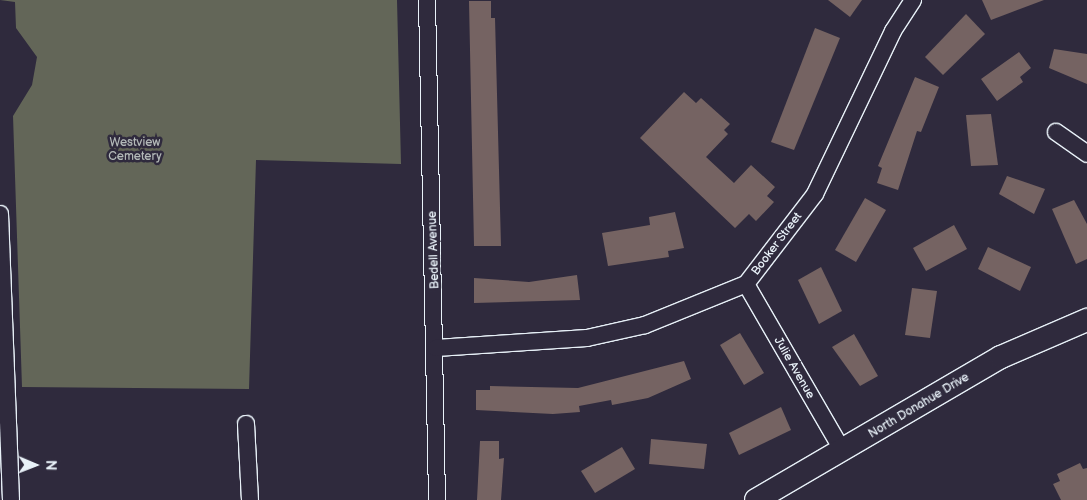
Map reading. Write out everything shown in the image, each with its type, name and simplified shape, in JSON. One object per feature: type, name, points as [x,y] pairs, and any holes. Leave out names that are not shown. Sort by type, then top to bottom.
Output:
[{"type":"street","name":"Bedell Avenue","points":[[427,0],[436,348],[437,500]]},
{"type":"street","name":"Booker Street","points":[[436,348],[587,338],[645,325],[746,284],[815,194],[893,31],[913,0]]},
{"type":"street","points":[[1056,132],[1087,154]]},
{"type":"street","points":[[0,214],[11,500]]},
{"type":"street","name":"Julie Avenue","points":[[746,284],[843,451]]},
{"type":"street","name":"North Donahue Drive","points":[[762,499],[1001,357],[1087,320]]},
{"type":"street","points":[[246,424],[250,500]]},
{"type":"green space","name":"Westview Cemetery","points":[[0,0],[397,0],[401,164],[256,160],[249,389],[22,387],[13,116],[32,85],[37,57],[16,28],[15,2]]},
{"type":"building","points":[[828,0],[862,0],[850,17]]},
{"type":"building","points":[[982,0],[1044,0],[991,20]]},
{"type":"building","points":[[469,1],[491,1],[491,18],[495,18],[501,246],[474,246]]},
{"type":"building","points":[[966,14],[985,34],[943,75],[925,57]]},
{"type":"building","points":[[815,28],[840,38],[794,150],[771,142]]},
{"type":"building","points":[[1054,49],[1087,54],[1087,84],[1049,68]]},
{"type":"building","points":[[1019,52],[1031,68],[1020,77],[1023,82],[997,101],[981,79]]},
{"type":"building","points":[[915,77],[939,87],[921,132],[917,131],[898,190],[877,183],[882,168],[878,166]]},
{"type":"building","points":[[684,92],[696,103],[701,98],[730,124],[724,130],[728,134],[706,157],[734,183],[751,165],[775,187],[767,196],[774,202],[756,221],[749,214],[735,228],[640,138]]},
{"type":"building","points":[[991,114],[998,165],[971,166],[966,115]]},
{"type":"building","points":[[1007,176],[1045,189],[1034,214],[999,194]]},
{"type":"building","points":[[865,198],[886,210],[856,262],[835,250]]},
{"type":"building","points":[[1074,200],[1087,224],[1087,259],[1076,264],[1052,209]]},
{"type":"building","points":[[675,212],[684,248],[668,251],[669,257],[608,266],[602,233],[650,225],[649,217]]},
{"type":"building","points":[[954,225],[967,249],[926,271],[913,248]]},
{"type":"building","points":[[988,247],[1031,267],[1020,291],[978,269]]},
{"type":"building","points":[[821,267],[842,311],[819,324],[798,280]]},
{"type":"building","points":[[577,275],[580,300],[474,303],[474,278],[529,282]]},
{"type":"building","points":[[912,288],[937,291],[930,338],[905,335]]},
{"type":"building","points":[[740,333],[764,373],[744,385],[720,345]]},
{"type":"building","points":[[854,334],[878,376],[860,386],[832,347]]},
{"type":"building","points":[[684,361],[691,379],[648,398],[612,405],[611,400],[579,406],[580,412],[553,414],[476,410],[476,390],[490,390],[490,386],[578,388]]},
{"type":"building","points":[[781,407],[791,430],[739,455],[729,433]]},
{"type":"building","points":[[651,439],[707,444],[704,469],[649,464]]},
{"type":"building","points":[[480,441],[499,441],[499,459],[504,458],[501,500],[477,500]]},
{"type":"building","points":[[622,447],[635,469],[595,493],[581,471]]},
{"type":"building","points":[[1080,463],[1083,469],[1087,468],[1087,500],[1061,500],[1053,484],[1060,481],[1057,474]]}]
